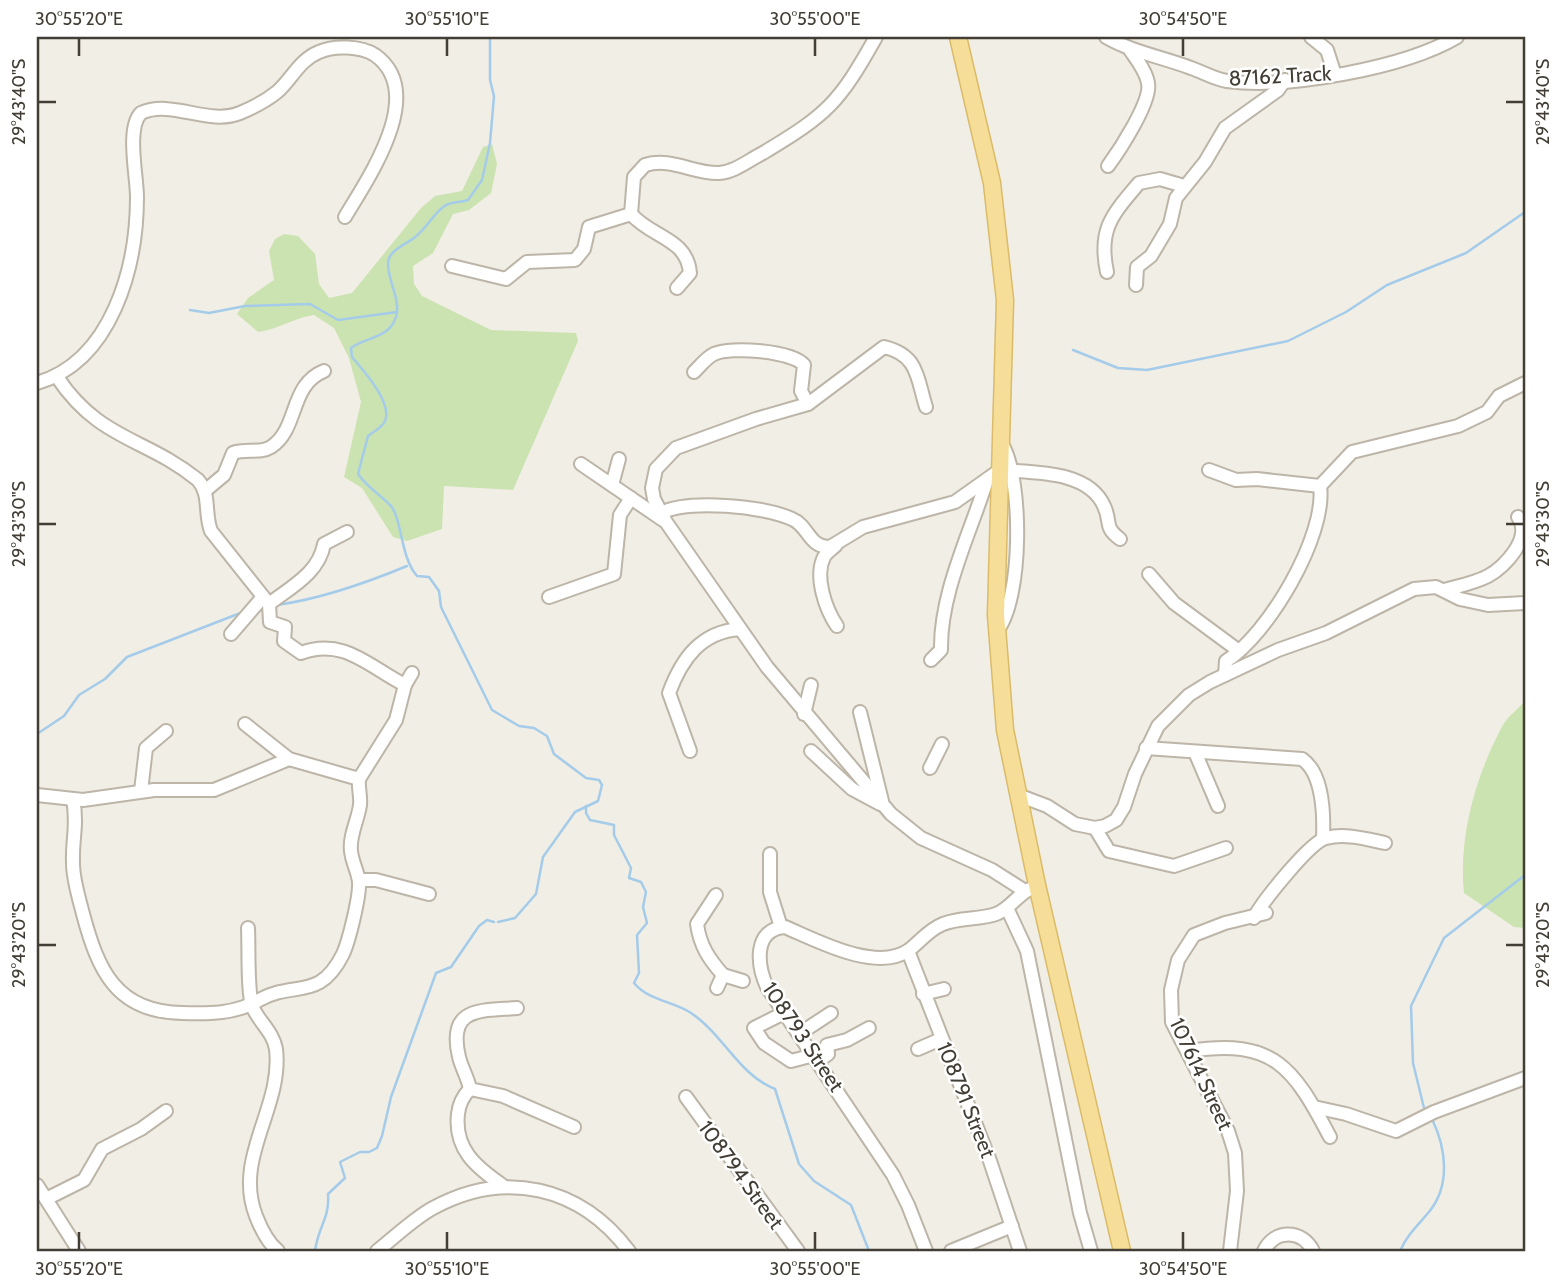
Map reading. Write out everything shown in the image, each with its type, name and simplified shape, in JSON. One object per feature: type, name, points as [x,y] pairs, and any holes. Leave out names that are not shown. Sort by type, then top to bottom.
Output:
[{"type":"main road","points":[[958,37],[984,143],[1000,233],[1005,342],[1002,444],[1007,471],[997,631],[1005,730],[1018,796],[1031,888],[1122,1251]]},
{"type":"street","points":[[631,214],[635,177],[645,164],[667,163],[706,172],[726,172],[819,119],[843,94],[876,37]]},
{"type":"street","name":"87162 Track","points":[[1106,37],[1130,50],[1226,81],[1285,80],[1335,75],[1415,55],[1457,37]]},
{"type":"street","points":[[1318,38],[1327,50],[1335,75]]},
{"type":"street","points":[[37,383],[57,376],[79,361],[106,328],[117,301],[128,266],[135,212],[133,132],[142,113],[161,108],[216,117],[238,114],[277,92],[296,68],[321,51],[341,48],[369,51],[388,70],[397,100],[389,134],[379,159],[345,218]]},
{"type":"street","points":[[1108,166],[1121,149],[1149,89],[1144,70],[1130,50]]},
{"type":"street","points":[[1136,285],[1137,267],[1151,256],[1170,223],[1174,202],[1205,162],[1225,128],[1275,92],[1285,80]]},
{"type":"street","points":[[1107,272],[1102,241],[1108,223],[1139,183],[1160,179],[1184,186]]},
{"type":"street","points":[[452,267],[506,279],[527,262],[575,260],[584,248],[589,228],[631,214]]},
{"type":"street","points":[[631,214],[646,228],[681,248],[686,255],[690,274],[677,288]]},
{"type":"street","points":[[770,854],[770,892],[781,927],[840,950],[881,957],[908,951],[929,931],[945,923],[990,916],[1007,908],[1031,888],[921,838],[898,822],[804,714],[740,629],[664,518],[654,499],[653,477],[668,453],[692,440],[808,404],[884,347],[898,353],[916,367],[926,407]]},
{"type":"street","points":[[694,372],[716,353],[734,350],[789,355],[804,365],[801,391],[808,404]]},
{"type":"street","points":[[206,490],[221,479],[233,453],[265,450],[274,445],[287,426],[302,389],[309,380],[324,371]]},
{"type":"street","points":[[57,376],[75,401],[99,424],[192,475],[206,490],[207,520],[211,531],[265,605],[271,622],[285,627],[284,641],[301,653],[318,646],[342,650],[405,685]]},
{"type":"street","points":[[1320,486],[1352,452],[1458,426],[1487,412],[1499,396],[1525,383]]},
{"type":"street","points":[[612,485],[619,459]]},
{"type":"street","points":[[581,464],[664,518]]},
{"type":"street","points":[[1209,470],[1236,480],[1257,479],[1320,486]]},
{"type":"street","points":[[837,626],[829,614],[820,577],[824,557],[838,543],[863,527],[956,502],[1007,471],[1081,482],[1101,502],[1108,529],[1120,539]]},
{"type":"street","points":[[931,660],[941,650],[957,561],[972,528],[986,482]]},
{"type":"street","points":[[1225,675],[1226,662],[1256,636],[1309,546],[1322,498],[1320,486]]},
{"type":"street","points":[[549,597],[614,574],[620,515],[631,498]]},
{"type":"street","points":[[664,518],[685,505],[750,510],[792,519],[821,547],[838,543]]},
{"type":"street","points":[[1444,590],[1487,576],[1502,566],[1522,535],[1522,523],[1518,517]]},
{"type":"street","points":[[231,634],[246,617],[307,575],[322,559],[324,544],[346,532]]},
{"type":"street","points":[[1149,574],[1174,603],[1239,652]]},
{"type":"street","points":[[1018,796],[1047,806],[1075,824],[1095,828],[1111,824],[1121,813],[1146,748],[1158,726],[1189,695],[1225,675],[1326,633],[1403,593],[1436,587],[1474,603],[1525,603]]},
{"type":"street","points":[[690,751],[668,693],[694,648],[714,634],[740,629]]},
{"type":"street","points":[[73,799],[77,830],[73,863],[94,957],[110,982],[123,994],[141,1004],[175,1013],[208,1014],[252,1005],[273,994],[315,986],[331,971],[347,943],[359,880],[353,868],[351,843],[360,807],[359,779],[396,720],[405,685],[412,673]]},
{"type":"street","points":[[804,714],[811,685]]},
{"type":"street","points":[[860,712],[883,805]]},
{"type":"street","points":[[246,724],[289,759],[359,779]]},
{"type":"street","points":[[141,791],[146,748],[166,731]]},
{"type":"street","points":[[930,768],[942,744]]},
{"type":"street","points":[[1146,748],[1296,758],[1306,761],[1317,786],[1324,815],[1323,838],[1346,836],[1385,842]]},
{"type":"street","points":[[811,751],[852,789],[883,805]]},
{"type":"street","points":[[1195,752],[1218,806]]},
{"type":"street","points":[[37,795],[73,799],[141,791],[214,790],[289,759]]},
{"type":"street","points":[[1095,828],[1108,851],[1174,866],[1226,848]]},
{"type":"street","name":"107614 Street","points":[[1230,1251],[1237,1180],[1235,1153],[1228,1131],[1172,1022],[1171,990],[1178,960],[1195,935],[1225,923],[1260,915],[1267,894],[1323,838]]},
{"type":"street","points":[[359,880],[376,880],[429,894]]},
{"type":"street","points":[[716,895],[697,924],[699,939],[720,982],[743,981]]},
{"type":"street","points":[[1007,908],[1027,951],[1080,1213],[1091,1251]]},
{"type":"street","name":"108793 Street","points":[[781,927],[763,939],[760,961],[766,987],[892,1175],[908,1205],[926,1251]]},
{"type":"street","points":[[248,928],[252,1005],[272,1035],[276,1061],[275,1080],[258,1132],[248,1183],[258,1222],[265,1237],[278,1251]]},
{"type":"street","name":"108791 Street","points":[[908,951],[990,1161],[1020,1251]]},
{"type":"street","points":[[923,994],[944,989]]},
{"type":"street","points":[[502,1185],[472,1161],[459,1142],[458,1108],[470,1089],[459,1054],[461,1021],[467,1014],[517,1008]]},
{"type":"street","points":[[784,1013],[754,1028],[764,1043],[791,1061],[828,1054],[827,1045],[847,1040],[869,1028]]},
{"type":"street","points":[[799,1034],[831,1013]]},
{"type":"street","points":[[918,1049],[941,1039]]},
{"type":"street","points":[[1189,1051],[1216,1047],[1252,1050],[1270,1058],[1289,1071],[1330,1137]]},
{"type":"street","points":[[1314,1108],[1346,1114],[1396,1131],[1434,1112],[1525,1078]]},
{"type":"street","points":[[470,1089],[503,1096],[574,1127]]},
{"type":"street","name":"108794 Street","points":[[686,1097],[798,1251]]},
{"type":"street","points":[[46,1199],[84,1180],[102,1149],[141,1129],[166,1111]]},
{"type":"street","points":[[37,1185],[79,1251]]},
{"type":"street","points":[[377,1251],[430,1209],[464,1194],[502,1185],[526,1186],[567,1201],[599,1220],[629,1251]]},
{"type":"street","points":[[951,1251],[1012,1226]]},
{"type":"street","points":[[1264,1251],[1273,1238],[1285,1234],[1303,1239],[1313,1251]]},
{"type":"green space","points":[[492,144],[497,164],[491,193],[469,210],[453,214],[433,253],[413,266],[414,284],[422,296],[491,330],[576,333],[578,341],[513,490],[444,486],[442,529],[407,541],[393,537],[362,488],[344,477],[361,402],[349,358],[334,328],[314,315],[258,332],[237,314],[248,298],[274,280],[269,251],[275,239],[284,234],[298,236],[315,254],[319,284],[329,298],[352,293],[421,208],[435,196],[462,191],[483,147]]},
{"type":"green space","points":[[1525,701],[1525,928],[1514,927],[1464,893],[1463,872],[1467,829],[1477,785],[1505,722]]},
{"type":"waterway","points":[[490,37],[490,80],[494,96],[490,143],[482,180],[468,200],[443,207],[414,238],[391,255],[388,271],[397,302],[396,317],[383,333],[351,348],[352,357],[381,396],[386,414],[382,426],[368,436],[358,474],[394,511],[411,568],[417,576],[429,577],[439,591],[441,607],[492,710],[519,726],[534,728],[547,736],[554,754],[586,778],[599,780],[602,785],[598,801],[575,812],[543,857],[536,894],[515,918],[498,922]]},
{"type":"waterway","points":[[1073,350],[1118,368],[1147,370],[1288,341],[1346,312],[1387,285],[1466,253],[1525,212]]},
{"type":"waterway","points":[[190,310],[209,313],[245,306],[310,304],[338,320],[397,312]]},
{"type":"waterway","points":[[277,605],[343,590],[407,566]]},
{"type":"waterway","points":[[37,734],[64,716],[79,695],[105,679],[127,657],[243,612]]},
{"type":"waterway","points":[[586,806],[590,820],[614,825],[614,835],[631,868],[629,878],[641,882],[646,892],[643,907],[647,923],[637,935],[639,973],[634,983],[647,994],[691,1013],[713,1032],[751,1074],[775,1089],[799,1164],[814,1181],[851,1205],[869,1251]]},
{"type":"waterway","points":[[1424,1108],[1413,1063],[1411,1006],[1444,938],[1525,875]]},
{"type":"waterway","points":[[315,1251],[327,1210],[328,1194],[345,1178],[340,1162],[360,1152],[377,1148],[391,1097],[436,973],[451,967],[479,926],[487,920],[494,922]]},
{"type":"waterway","points":[[1400,1251],[1409,1235],[1429,1212],[1441,1190],[1443,1154],[1432,1119]]}]
